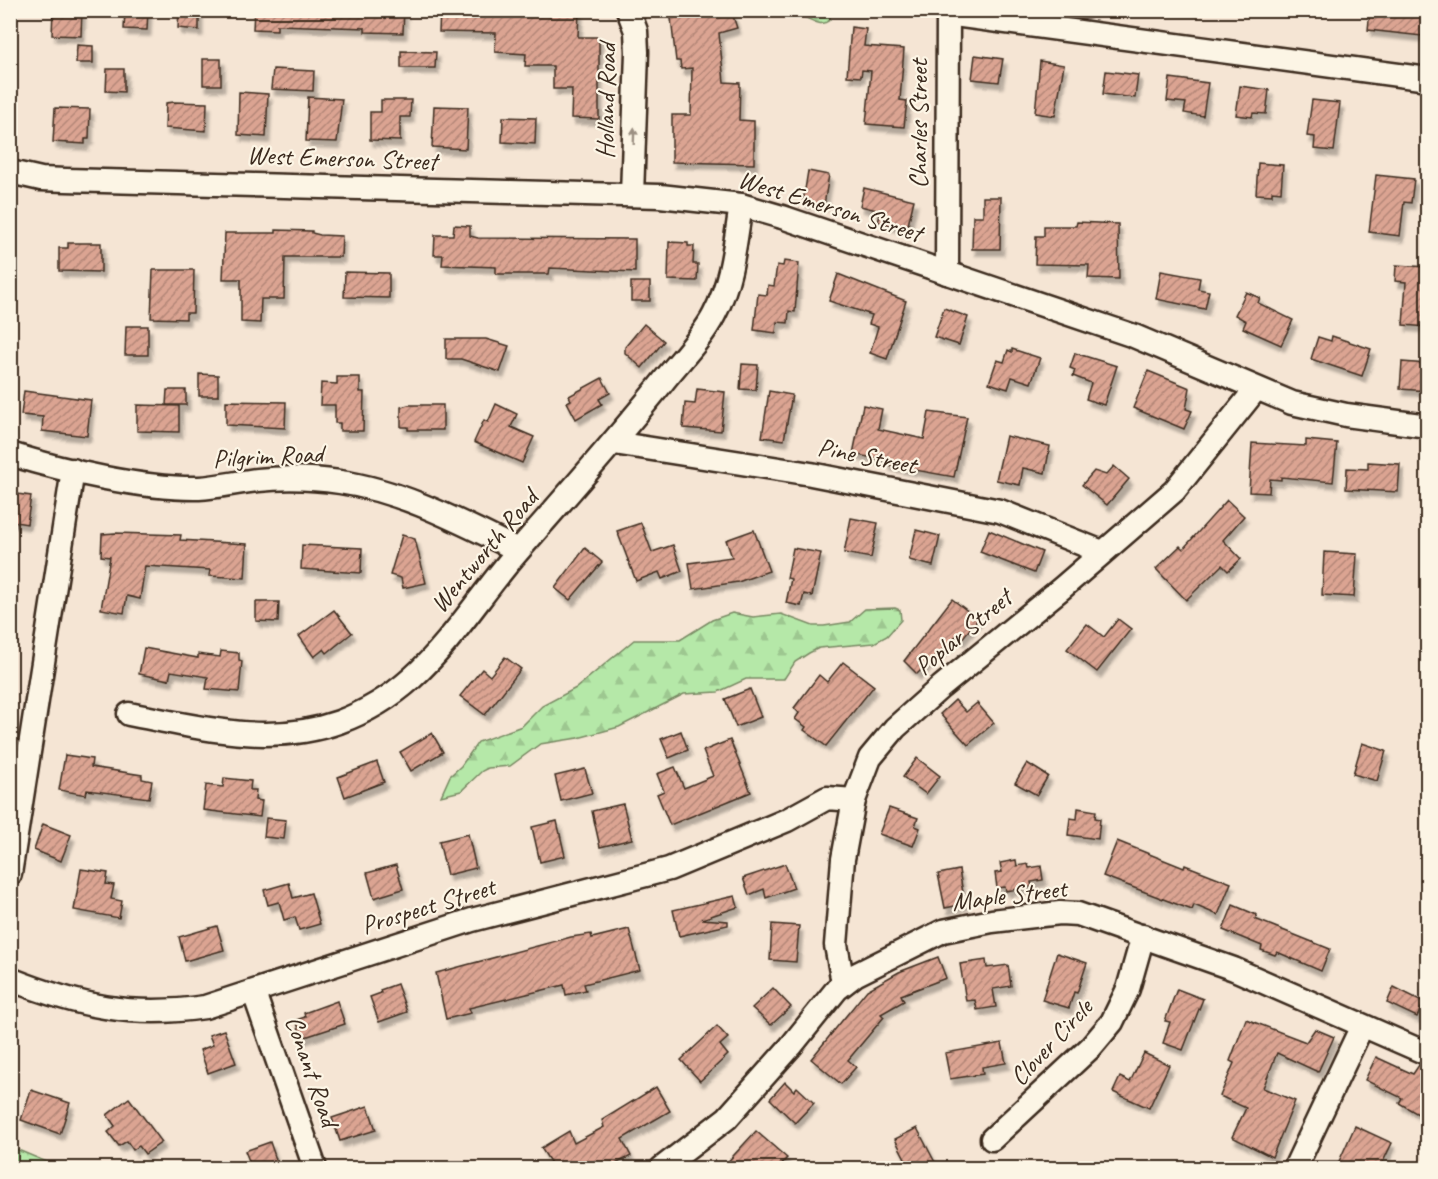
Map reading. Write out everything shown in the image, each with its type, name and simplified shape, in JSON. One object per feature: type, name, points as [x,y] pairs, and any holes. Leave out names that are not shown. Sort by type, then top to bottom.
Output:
[{"type":"street","name":"Holland Road","points":[[628,10],[637,42],[633,195]]},
{"type":"street","points":[[947,12],[1428,79]]},
{"type":"street","name":"Charles Street","points":[[946,273],[947,12]]},
{"type":"street","name":"West Emerson Street","points":[[10,172],[27,177],[58,179],[685,197],[741,205],[1134,336],[1292,403],[1324,411],[1428,426]]},
{"type":"street","name":"Wentworth Road","points":[[129,714],[253,735],[300,732],[350,717],[388,696],[427,663],[518,550],[614,443],[713,316],[732,266],[741,205]]},
{"type":"street","name":"Poplar Street","points":[[843,983],[836,954],[837,918],[854,800],[868,762],[895,728],[940,687],[1178,486],[1225,424],[1256,389]]},
{"type":"street","name":"Pine Street","points":[[614,443],[812,474],[1000,511],[1102,552]]},
{"type":"street","name":"Pilgrim Road","points":[[10,454],[73,470],[181,488],[208,488],[277,479],[341,482],[379,491],[433,510],[518,550]]},
{"type":"street","points":[[10,874],[73,470]]},
{"type":"street","name":"Prospect Street","points":[[10,979],[96,1007],[144,1013],[205,1006],[254,993],[462,923],[669,869],[787,820],[827,798],[854,800]]},
{"type":"street","name":"Maple Street","points":[[662,1168],[733,1112],[843,983],[936,933],[992,921],[1069,912],[1234,969],[1428,1054]]},
{"type":"street","name":"Clover Circle","points":[[992,1139],[1092,1047],[1112,1022],[1128,989],[1143,936]]},
{"type":"street","name":"Conant Road","points":[[254,993],[315,1168]]},
{"type":"street","points":[[1295,1168],[1362,1026]]},
{"type":"green space","points":[[759,11],[830,11],[830,20],[820,23],[803,17]]},
{"type":"green space","points":[[895,608],[900,610],[901,620],[887,636],[874,643],[819,648],[795,662],[784,679],[746,679],[718,692],[684,694],[619,727],[578,738],[540,744],[510,766],[488,768],[461,791],[441,796],[450,776],[461,766],[478,742],[522,726],[542,706],[576,688],[634,640],[680,640],[712,620],[732,613],[753,617],[781,614],[813,626],[824,626],[850,622],[865,609]]},
{"type":"green space","points":[[11,1147],[61,1168],[11,1168]]},
{"type":"building","points":[[53,10],[82,10],[81,36],[52,35]]},
{"type":"building","points":[[125,10],[148,10],[147,30],[124,29]]},
{"type":"building","points":[[179,10],[199,10],[199,30],[178,28]]},
{"type":"building","points":[[254,10],[404,10],[403,33],[365,32],[365,28],[277,25],[277,30],[253,29]]},
{"type":"building","points":[[440,10],[579,10],[578,37],[599,37],[599,119],[571,118],[572,89],[553,89],[553,66],[525,66],[526,54],[495,52],[496,33],[439,32]]},
{"type":"building","points":[[670,10],[731,10],[737,28],[719,33],[724,82],[740,83],[739,120],[754,121],[754,164],[672,162],[672,115],[691,115],[692,68],[681,69],[680,61],[676,61]]},
{"type":"building","points":[[1370,10],[1425,10],[1422,36],[1368,30]]},
{"type":"building","points":[[851,27],[866,29],[864,46],[904,49],[900,100],[907,101],[904,127],[866,124],[871,71],[862,70],[861,77],[847,76]]},
{"type":"building","points":[[77,45],[93,46],[93,63],[76,63]]},
{"type":"building","points":[[401,51],[436,52],[435,68],[401,68]]},
{"type":"building","points":[[975,55],[1003,59],[999,82],[972,79]]},
{"type":"building","points":[[203,59],[221,59],[221,85],[203,85]]},
{"type":"building","points":[[1040,61],[1064,65],[1055,116],[1035,113]]},
{"type":"building","points":[[107,69],[124,69],[124,92],[106,91]]},
{"type":"building","points":[[273,69],[314,71],[313,91],[271,89]]},
{"type":"building","points":[[1106,71],[1138,75],[1135,98],[1103,94]]},
{"type":"building","points":[[1170,78],[1208,83],[1203,116],[1184,113],[1186,103],[1167,101]]},
{"type":"building","points":[[1240,86],[1269,90],[1266,114],[1253,113],[1252,117],[1236,115]]},
{"type":"building","points":[[239,92],[268,94],[266,137],[238,135]]},
{"type":"building","points":[[308,97],[342,99],[337,142],[306,141]]},
{"type":"building","points":[[381,100],[411,100],[410,117],[400,117],[400,141],[370,140],[370,112],[381,112]]},
{"type":"building","points":[[1312,100],[1340,103],[1334,151],[1314,149],[1315,137],[1307,136]]},
{"type":"building","points":[[166,103],[207,103],[206,131],[165,128]]},
{"type":"building","points":[[434,106],[468,107],[466,149],[432,147]]},
{"type":"building","points":[[55,108],[90,109],[89,139],[85,139],[85,144],[53,142]]},
{"type":"building","points":[[503,117],[536,118],[535,144],[502,142]]},
{"type":"building","points":[[1258,163],[1283,165],[1281,192],[1272,191],[1272,195],[1256,194]]},
{"type":"building","points":[[808,171],[829,175],[824,205],[803,202]]},
{"type":"building","points":[[1376,175],[1414,179],[1411,203],[1404,202],[1400,236],[1369,232]]},
{"type":"building","points":[[864,188],[914,200],[907,229],[878,222],[881,211],[860,206]]},
{"type":"building","points":[[983,197],[1001,197],[1000,249],[972,249],[973,216],[983,216]]},
{"type":"building","points":[[1077,222],[1118,224],[1119,279],[1088,278],[1089,265],[1035,264],[1036,236],[1044,236],[1044,226],[1076,226]]},
{"type":"building","points":[[454,225],[470,226],[470,236],[478,238],[635,239],[635,272],[550,268],[549,274],[496,274],[496,267],[442,265],[443,255],[434,255],[435,235],[453,235]]},
{"type":"building","points":[[276,230],[312,231],[320,235],[342,236],[341,257],[285,257],[284,299],[261,299],[260,323],[241,322],[241,279],[223,279],[225,233],[276,233]]},
{"type":"building","points":[[669,242],[688,243],[688,246],[694,246],[693,264],[698,264],[697,281],[668,280]]},
{"type":"building","points":[[68,243],[101,243],[101,272],[59,271],[59,248],[68,248]]},
{"type":"building","points":[[784,261],[799,263],[795,312],[789,311],[788,323],[777,322],[776,333],[754,330],[758,294],[767,295],[768,285],[774,286],[777,265],[783,266]]},
{"type":"building","points":[[1396,265],[1428,267],[1428,327],[1403,325],[1406,282],[1395,281]]},
{"type":"building","points":[[153,270],[194,270],[193,313],[186,313],[186,319],[151,318]]},
{"type":"building","points":[[1161,271],[1200,278],[1198,289],[1209,291],[1205,309],[1156,299]]},
{"type":"building","points":[[345,272],[389,273],[389,298],[344,297]]},
{"type":"building","points":[[838,274],[906,301],[887,359],[870,353],[878,327],[869,324],[872,315],[829,301]]},
{"type":"building","points":[[631,282],[650,282],[650,301],[631,301]]},
{"type":"building","points":[[1246,292],[1260,298],[1258,303],[1293,320],[1281,345],[1243,328],[1246,321],[1235,315]]},
{"type":"building","points":[[944,308],[968,317],[959,345],[934,337]]},
{"type":"building","points":[[644,324],[664,341],[642,368],[625,353],[625,347]]},
{"type":"building","points":[[126,326],[148,326],[148,355],[125,355]]},
{"type":"building","points":[[1332,336],[1371,349],[1362,376],[1311,359],[1318,337],[1331,341]]},
{"type":"building","points":[[446,339],[486,339],[509,346],[500,372],[461,359],[446,359]]},
{"type":"building","points":[[1012,349],[1040,358],[1031,383],[1012,377],[1008,389],[989,383],[997,360],[1004,362],[1008,350],[1012,352]]},
{"type":"building","points":[[1075,353],[1117,366],[1104,405],[1086,399],[1091,383],[1073,376],[1075,370],[1070,368]]},
{"type":"building","points":[[1402,362],[1428,364],[1428,391],[1400,389]]},
{"type":"building","points":[[742,364],[758,365],[756,390],[740,389]]},
{"type":"building","points":[[1148,371],[1190,388],[1186,409],[1192,411],[1184,429],[1133,408]]},
{"type":"building","points":[[199,374],[218,375],[218,396],[199,396]]},
{"type":"building","points":[[337,377],[360,377],[360,392],[364,392],[363,431],[340,431],[340,423],[335,423],[335,405],[320,405],[321,383],[337,384]]},
{"type":"building","points":[[602,378],[610,393],[599,399],[602,404],[576,419],[567,402],[571,400],[569,396]]},
{"type":"building","points":[[697,389],[725,392],[721,431],[683,428],[685,403],[695,404]]},
{"type":"building","points":[[167,390],[186,390],[186,405],[166,405]]},
{"type":"building","points":[[24,391],[91,400],[87,436],[42,431],[43,417],[21,415]]},
{"type":"building","points":[[769,391],[792,395],[784,440],[762,437]]},
{"type":"building","points":[[226,401],[286,402],[285,428],[226,425]]},
{"type":"building","points":[[496,404],[517,414],[511,427],[534,437],[522,463],[474,442],[484,420],[488,422]]},
{"type":"building","points":[[137,405],[179,406],[179,432],[137,431]]},
{"type":"building","points":[[443,405],[443,430],[408,430],[408,427],[401,427],[401,407]]},
{"type":"building","points":[[863,405],[882,409],[878,429],[924,439],[929,412],[967,417],[954,477],[887,465],[888,461],[853,454]]},
{"type":"building","points":[[1006,436],[1050,446],[1045,473],[1023,468],[1020,485],[996,480]]},
{"type":"building","points":[[1306,440],[1337,443],[1333,482],[1281,477],[1281,480],[1270,479],[1269,493],[1249,492],[1252,443],[1306,446]]},
{"type":"building","points":[[1368,462],[1400,464],[1398,492],[1346,489],[1347,468],[1368,469]]},
{"type":"building","points":[[1114,466],[1129,479],[1107,505],[1082,485],[1094,471],[1106,475]]},
{"type":"building","points":[[10,493],[31,496],[27,524],[10,521]]},
{"type":"building","points":[[1227,500],[1244,516],[1223,540],[1241,559],[1228,571],[1222,565],[1186,600],[1156,569],[1180,546],[1183,549]]},
{"type":"building","points":[[851,518],[878,523],[871,558],[844,553]]},
{"type":"building","points":[[641,523],[652,552],[673,545],[682,571],[662,579],[659,572],[636,581],[617,531]]},
{"type":"building","points":[[754,530],[769,571],[738,582],[693,589],[689,563],[732,557],[726,540]]},
{"type":"building","points":[[916,530],[940,536],[933,566],[909,560]]},
{"type":"building","points":[[989,530],[1042,552],[1034,573],[980,552]]},
{"type":"building","points":[[102,534],[181,535],[180,540],[247,544],[245,578],[209,576],[210,570],[145,566],[140,599],[127,596],[124,613],[101,609],[110,557],[101,556]]},
{"type":"building","points":[[402,535],[415,539],[426,583],[403,588],[401,578],[390,575]]},
{"type":"building","points":[[302,545],[362,548],[361,573],[301,569]]},
{"type":"building","points":[[585,548],[602,562],[570,600],[555,588]]},
{"type":"building","points":[[793,548],[821,553],[812,596],[804,594],[801,606],[786,603],[791,579],[787,578]]},
{"type":"building","points":[[1324,552],[1357,554],[1354,597],[1322,595]]},
{"type":"building","points":[[952,599],[978,619],[961,640],[956,636],[917,674],[904,661]]},
{"type":"building","points":[[256,602],[279,602],[278,622],[256,621]]},
{"type":"building","points":[[334,610],[352,633],[327,653],[324,649],[314,657],[299,636]]},
{"type":"building","points":[[1118,619],[1131,629],[1097,672],[1067,649],[1087,624],[1104,637]]},
{"type":"building","points":[[144,648],[198,658],[198,654],[220,657],[221,651],[239,653],[239,660],[242,661],[239,692],[206,689],[208,677],[171,671],[169,680],[139,674]]},
{"type":"building","points":[[505,657],[521,669],[485,715],[460,696],[482,669],[490,676]]},
{"type":"building","points":[[843,662],[874,686],[826,746],[804,730],[806,727],[795,719],[799,713],[794,708],[819,675],[827,682]]},
{"type":"building","points":[[750,689],[761,717],[736,727],[725,699]]},
{"type":"building","points":[[955,700],[966,712],[977,703],[994,723],[968,745],[940,714]]},
{"type":"building","points":[[681,731],[688,750],[669,758],[661,739]]},
{"type":"building","points":[[432,733],[443,752],[411,771],[400,752]]},
{"type":"building","points":[[730,740],[751,792],[670,825],[657,794],[664,791],[657,774],[675,767],[684,788],[713,776],[703,751]]},
{"type":"building","points":[[1362,743],[1386,751],[1377,781],[1353,774]]},
{"type":"building","points":[[65,755],[92,759],[91,767],[142,775],[142,779],[152,781],[149,798],[87,790],[86,795],[59,790]]},
{"type":"building","points":[[917,758],[940,776],[926,794],[903,777]]},
{"type":"building","points":[[377,762],[384,782],[345,797],[338,777]]},
{"type":"building","points":[[1027,763],[1048,776],[1037,795],[1015,783]]},
{"type":"building","points":[[585,769],[592,793],[561,801],[555,776]]},
{"type":"building","points":[[224,778],[251,781],[250,790],[256,790],[255,800],[262,801],[260,817],[203,810],[206,785],[223,787]]},
{"type":"building","points":[[623,804],[632,839],[600,847],[592,811]]},
{"type":"building","points":[[889,808],[918,818],[915,826],[920,828],[913,846],[879,834]]},
{"type":"building","points":[[1078,808],[1096,811],[1095,818],[1100,819],[1098,839],[1068,835],[1070,818],[1077,819]]},
{"type":"building","points":[[266,818],[286,820],[284,839],[264,837]]},
{"type":"building","points":[[557,821],[565,856],[540,862],[532,827]]},
{"type":"building","points":[[43,824],[71,835],[61,861],[34,850]]},
{"type":"building","points":[[468,834],[476,868],[447,875],[439,841]]},
{"type":"building","points":[[1117,841],[1184,868],[1185,865],[1231,883],[1218,915],[1194,905],[1192,910],[1103,876]]},
{"type":"building","points":[[1016,860],[1017,866],[1028,864],[1029,868],[1041,866],[1043,880],[1031,882],[1032,887],[1006,891],[1005,887],[997,888],[995,873],[1002,872],[1000,863]]},
{"type":"building","points":[[785,864],[794,888],[766,898],[764,889],[749,895],[743,878]]},
{"type":"building","points":[[396,865],[403,889],[374,898],[367,873]]},
{"type":"building","points":[[81,869],[108,873],[106,884],[114,885],[111,899],[122,901],[119,918],[74,910]]},
{"type":"building","points":[[959,870],[965,904],[945,908],[938,874]]},
{"type":"building","points":[[289,883],[293,898],[311,893],[320,924],[299,930],[295,917],[284,920],[279,902],[268,905],[264,890]]},
{"type":"building","points":[[735,896],[738,907],[702,919],[728,921],[728,925],[679,936],[673,910]]},
{"type":"building","points":[[1233,905],[1257,915],[1255,919],[1330,949],[1321,971],[1277,952],[1275,955],[1261,950],[1262,946],[1223,930]]},
{"type":"building","points":[[772,924],[799,926],[796,962],[770,960]]},
{"type":"building","points":[[217,926],[224,950],[185,961],[179,937]]},
{"type":"building","points":[[629,929],[640,970],[584,984],[586,990],[566,995],[564,985],[469,1008],[471,1013],[446,1019],[436,973],[571,937],[591,934],[592,938]]},
{"type":"building","points":[[1057,953],[1087,963],[1077,993],[1074,992],[1069,1008],[1042,1000]]},
{"type":"building","points":[[938,957],[946,978],[901,995],[904,1001],[881,1014],[884,1017],[848,1060],[856,1067],[841,1084],[811,1059],[867,990],[899,972]]},
{"type":"building","points":[[986,960],[987,968],[1008,965],[1011,986],[993,989],[996,1007],[977,1010],[975,1000],[966,1001],[960,964]]},
{"type":"building","points":[[397,984],[407,1012],[379,1022],[370,997],[381,993],[380,990]]},
{"type":"building","points":[[1394,987],[1424,1002],[1417,1017],[1387,1003]]},
{"type":"building","points":[[773,988],[791,1007],[771,1025],[752,1008]]},
{"type":"building","points":[[1177,989],[1203,999],[1183,1050],[1163,1043],[1170,1022],[1165,1021]]},
{"type":"building","points":[[337,1001],[345,1024],[302,1038],[296,1020],[305,1017],[304,1013]]},
{"type":"building","points":[[1246,1019],[1306,1042],[1315,1029],[1334,1037],[1318,1072],[1277,1053],[1263,1088],[1295,1101],[1272,1157],[1232,1137],[1246,1108],[1220,1096],[1234,1063],[1230,1061]]},
{"type":"building","points":[[717,1026],[728,1038],[720,1045],[728,1055],[700,1081],[681,1060]]},
{"type":"building","points":[[224,1030],[236,1063],[208,1073],[200,1050],[213,1045],[209,1035]]},
{"type":"building","points":[[1002,1043],[1006,1063],[982,1067],[983,1074],[950,1079],[945,1053]]},
{"type":"building","points":[[1144,1053],[1169,1065],[1149,1108],[1113,1092],[1120,1077],[1130,1082]]},
{"type":"building","points":[[1376,1057],[1413,1074],[1419,1065],[1428,1067],[1428,1120],[1399,1103],[1402,1098],[1365,1080]]},
{"type":"building","points":[[785,1082],[794,1091],[797,1087],[814,1103],[795,1123],[770,1099]]},
{"type":"building","points":[[656,1087],[670,1111],[622,1139],[631,1156],[608,1168],[554,1168],[541,1148],[569,1131],[574,1143],[604,1127],[602,1120]]},
{"type":"building","points":[[31,1090],[70,1103],[60,1134],[21,1120]]},
{"type":"building","points":[[129,1098],[162,1142],[145,1154],[139,1146],[133,1150],[127,1141],[119,1146],[108,1132],[115,1126],[107,1115]]},
{"type":"building","points":[[368,1106],[376,1130],[340,1141],[332,1118]]},
{"type":"building","points":[[1355,1126],[1392,1143],[1380,1168],[1336,1168]]},
{"type":"building","points":[[917,1128],[938,1168],[910,1168],[895,1139]]},
{"type":"building","points":[[756,1131],[787,1158],[778,1168],[722,1168]]},
{"type":"building","points":[[270,1142],[279,1168],[252,1168],[245,1151]]}]
